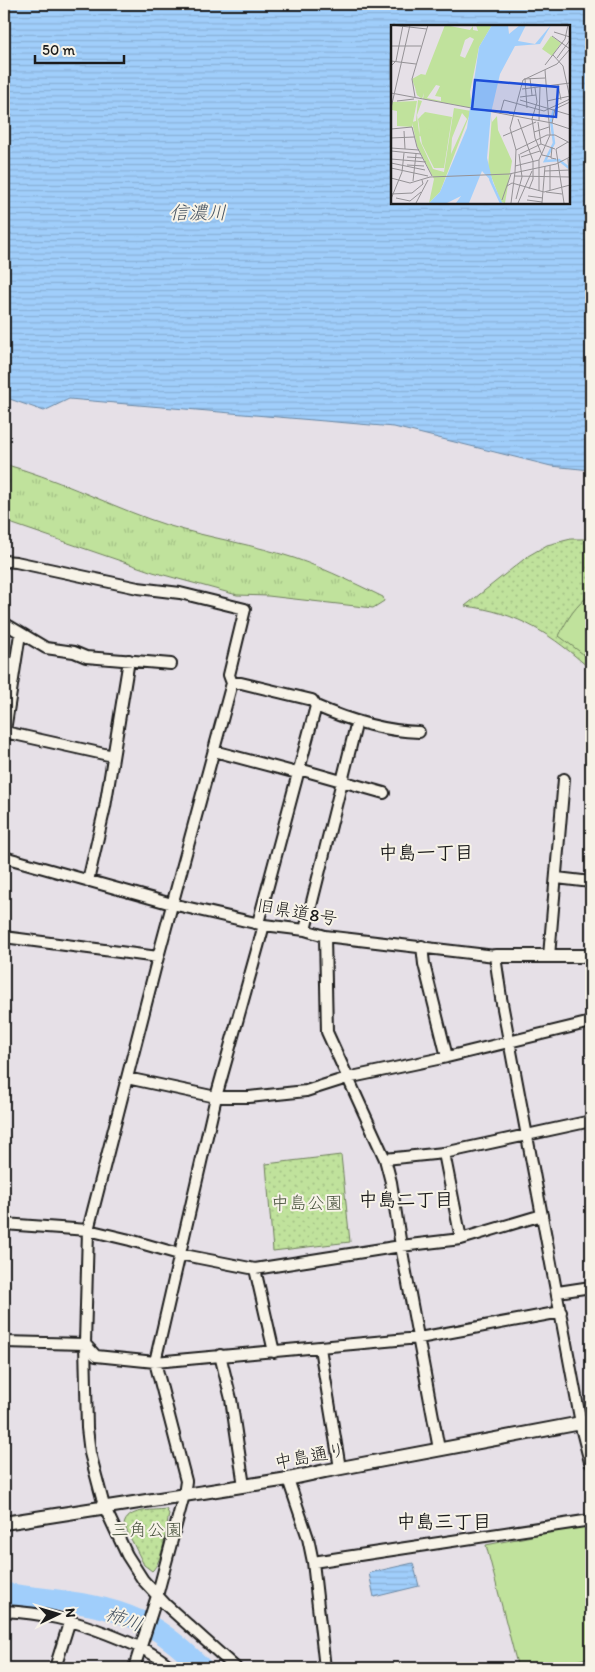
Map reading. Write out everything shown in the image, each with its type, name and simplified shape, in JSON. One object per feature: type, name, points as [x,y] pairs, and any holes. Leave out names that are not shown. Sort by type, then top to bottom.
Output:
[{"type":"street","points":[[4,562],[16,562],[138,588],[180,593],[245,610],[229,675],[232,683],[158,957],[88,1230],[85,1344],[87,1428],[90,1453],[104,1506],[127,1555],[143,1580],[236,1668]]},
{"type":"street","points":[[4,624],[46,648],[74,652],[86,657],[171,664]]},
{"type":"street","points":[[20,634],[4,735],[113,756]]},
{"type":"street","points":[[88,881],[105,807],[130,660]]},
{"type":"street","points":[[232,683],[241,683],[312,700],[316,706],[357,721],[402,731],[419,732]]},
{"type":"street","points":[[134,1668],[158,1596],[186,1481],[155,1362],[216,1097],[316,706]]},
{"type":"street","points":[[305,930],[357,721]]},
{"type":"street","points":[[214,751],[343,781],[384,793]]},
{"type":"street","points":[[549,956],[564,780]]},
{"type":"street","name":"旧県道8号","points":[[4,857],[172,904],[261,924],[305,930],[326,936],[496,956],[591,956]]},
{"type":"street","points":[[557,878],[591,882]]},
{"type":"street","points":[[326,936],[327,1032],[385,1159],[391,1182],[400,1246],[439,1449]]},
{"type":"street","points":[[4,937],[158,957]]},
{"type":"street","points":[[422,946],[424,964],[447,1057]]},
{"type":"street","points":[[496,956],[501,998],[561,1312],[586,1421],[591,1462]]},
{"type":"street","points":[[127,1078],[216,1097],[249,1097],[306,1091],[348,1078],[447,1057],[591,1022]]},
{"type":"street","points":[[385,1159],[444,1153],[591,1121]]},
{"type":"street","points":[[444,1153],[461,1240]]},
{"type":"street","points":[[4,1224],[88,1230],[179,1254],[255,1269],[400,1246],[461,1240],[542,1215]]},
{"type":"street","points":[[255,1269],[274,1352]]},
{"type":"street","points":[[558,1292],[591,1287]]},
{"type":"street","points":[[4,1342],[85,1344],[96,1356],[155,1362],[419,1338],[561,1312]]},
{"type":"street","points":[[320,1348],[340,1468]]},
{"type":"street","points":[[220,1355],[231,1399],[244,1486]]},
{"type":"street","name":"中島通り","points":[[4,1523],[288,1479],[586,1421]]},
{"type":"street","points":[[288,1479],[303,1522],[313,1562],[325,1668]]},
{"type":"street","points":[[313,1562],[591,1520]]},
{"type":"street","points":[[4,1611],[28,1612],[70,1620],[142,1644],[172,1668]]},
{"type":"street","points":[[55,1668],[70,1620]]},
{"type":"green space","points":[[4,464],[41,476],[165,525],[265,549],[294,558],[333,573],[383,597],[384,601],[373,608],[268,596],[237,595],[153,572],[4,521]]},
{"type":"green space","points":[[571,539],[591,539],[591,670],[563,646],[534,627],[502,614],[465,606],[528,556],[547,545]]},
{"type":"green space","points":[[591,594],[591,660],[559,636],[572,613]]},
{"type":"green space","name":"中島公園","points":[[341,1155],[350,1242],[273,1251],[266,1164]]},
{"type":"green space","name":"三角公園","points":[[166,1509],[169,1514],[164,1544],[159,1560],[152,1571],[144,1565],[124,1525],[126,1520],[135,1513]]},
{"type":"green space","points":[[583,1526],[591,1532],[591,1657],[550,1668],[518,1668],[486,1545]]},
{"type":"water","name":"信濃川","points":[[4,4],[591,4],[591,470],[551,466],[394,427],[69,399],[44,411],[4,397]]},
{"type":"water","points":[[413,1563],[419,1586],[374,1597],[369,1573]]},
{"type":"waterway","name":"柿川","points":[[4,1593],[89,1605],[122,1614],[147,1624],[164,1635],[202,1668]]},
{"type":"district","name":"中島一丁目","points":[[426,852]]},
{"type":"district","name":"中島二丁目","points":[[406,1199]]},
{"type":"district","name":"中島三丁目","points":[[444,1521]]}]
